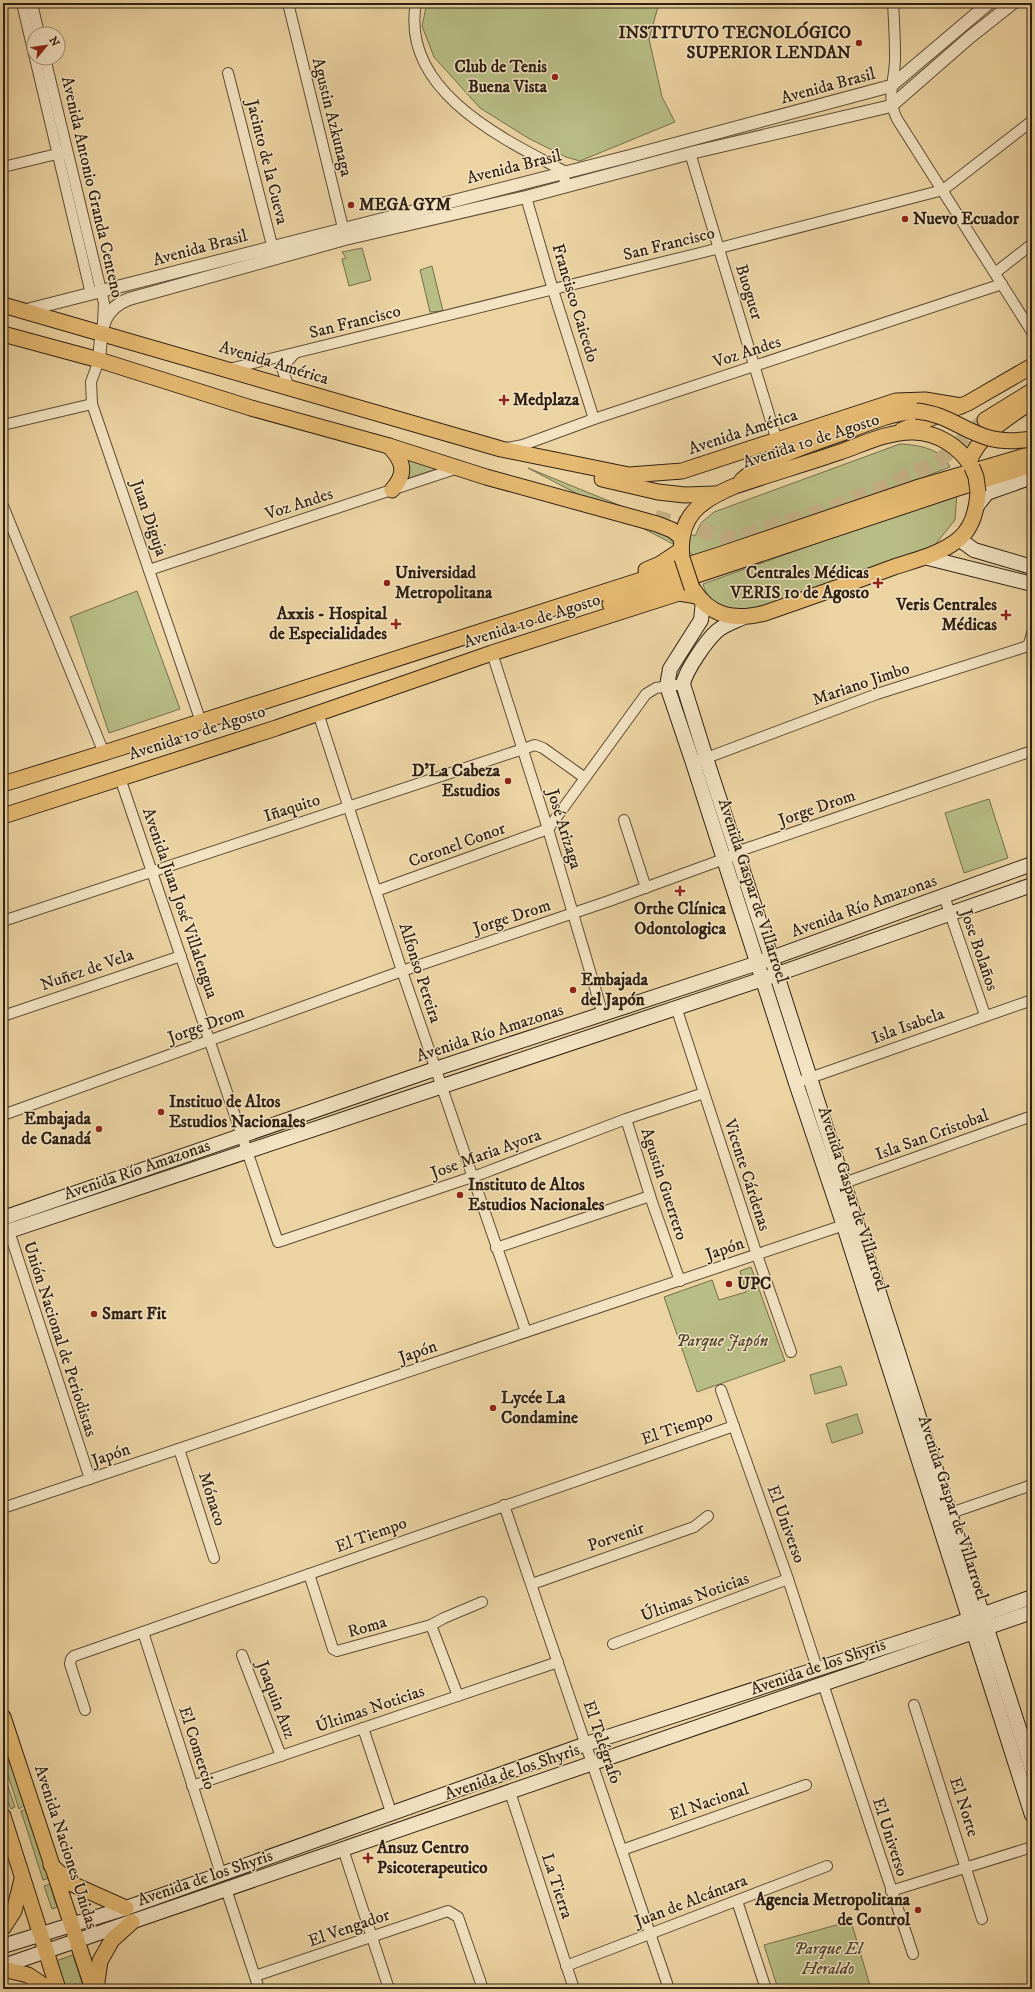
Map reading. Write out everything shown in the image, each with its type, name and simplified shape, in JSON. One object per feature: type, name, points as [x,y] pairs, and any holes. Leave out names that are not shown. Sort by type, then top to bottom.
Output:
[{"type":"main road","name":"Avenida América","points":[[3,305],[22,311],[103,329],[289,388],[501,449],[629,474],[682,471],[896,401],[926,400],[961,406]]},
{"type":"main road","points":[[3,334],[99,360],[251,408],[389,446],[568,501],[657,524],[672,530],[682,548],[697,595],[701,620],[670,669],[667,686]]},
{"type":"main road","points":[[889,436],[961,406],[1032,366]]},
{"type":"main road","points":[[985,420],[1032,390]]},
{"type":"main road","points":[[970,465],[976,445],[984,437],[1032,401]]},
{"type":"main road","points":[[735,486],[763,464],[781,455],[890,416],[916,411],[942,416],[989,438],[1015,441],[1032,439]]},
{"type":"main road","name":"Avenida 10 de Agosto","points":[[3,816],[318,713],[492,653],[679,593],[697,595],[720,613],[742,618],[765,613],[924,557],[949,546],[959,539],[969,526],[977,500],[976,477],[970,465],[953,446],[940,438],[916,432],[889,436],[735,486],[715,494],[700,504],[692,514],[685,526],[682,548],[660,564],[613,582],[422,644],[398,658]]},
{"type":"main road","points":[[389,446],[398,456],[402,467],[400,479],[392,490]]},
{"type":"main road","name":"Avenida 10 de Agosto","points":[[9,782],[104,753],[814,524],[916,488],[1032,454]]},
{"type":"main road","name":"Avenida América","points":[[534,455],[579,474],[658,492],[685,495],[715,494]]},
{"type":"main road","name":"Avenida 10 de Agosto","points":[[403,684],[423,670],[486,646],[955,488],[1032,465]]},
{"type":"main road","points":[[460,467],[490,469],[552,488]]},
{"type":"main road","name":"Avenida 10 de Agosto","points":[[977,500],[987,493],[1032,477]]},
{"type":"main road","points":[[959,539],[974,550],[1032,567]]},
{"type":"main road","points":[[924,557],[1032,584]]},
{"type":"main road","points":[[683,684],[685,676],[711,637],[724,626],[742,618]]},
{"type":"main road","name":"Avenida Gaspar de Villarroel","points":[[683,684],[700,760],[730,856],[762,978],[796,1083],[903,1365],[944,1516],[978,1623],[1032,1814]]},
{"type":"main road","name":"Avenida Gaspar de Villarroel","points":[[667,686],[700,760]]},
{"type":"main road","points":[[3,790],[9,782]]},
{"type":"main road","points":[[3,806],[32,807]]},
{"type":"main road","name":"Avenida Gaspar de Villarroel","points":[[730,856],[772,958],[844,1183],[850,1223],[890,1371],[944,1516]]},
{"type":"main road","name":"Avenida Río Amazonas","points":[[4,1215],[242,1136],[435,1069],[758,963],[1032,864]]},
{"type":"main road","name":"Avenida Río Amazonas","points":[[6,1232],[777,974],[1032,886]]},
{"type":"main road","points":[[890,1371],[903,1365]]},
{"type":"main road","name":"Avenida de los Shyris","points":[[3,1966],[823,1684],[978,1623],[1032,1597]]},
{"type":"main road","name":"Avenida de los Shyris","points":[[3,1946],[40,1933],[126,1908],[391,1812],[586,1744],[818,1668],[978,1623],[1032,1612]]},
{"type":"main road","name":"Avenida Gaspar de Villarroel","points":[[978,1623],[1032,1769]]},
{"type":"main road","name":"Avenida Naciones Unidas","points":[[3,1720],[92,1989]]},
{"type":"main road","points":[[3,1746],[12,1751],[18,1764]]},
{"type":"main road","points":[[3,1816],[58,1989]]},
{"type":"main road","points":[[51,1865],[72,1884],[126,1908]]},
{"type":"main road","points":[[3,1928],[14,1911],[22,1879]]},
{"type":"main road","points":[[96,1989],[100,1961],[112,1940],[132,1922]]},
{"type":"main road","points":[[3,1969],[28,1975],[50,1989]]},
{"type":"street","points":[[22,3],[27,26]]},
{"type":"street","points":[[32,3],[37,26]]},
{"type":"street","name":"Agustin Azkunaga","points":[[288,3],[344,234]]},
{"type":"street","points":[[416,3],[414,29],[422,60],[431,76],[450,98],[470,116],[499,137],[564,171],[565,186]]},
{"type":"street","points":[[893,3],[896,57],[891,86],[891,106],[1032,332]]},
{"type":"street","name":"Avenida Brasil","points":[[103,329],[112,309],[129,299],[276,258],[344,234],[564,171],[630,156],[891,86],[989,3]]},
{"type":"street","name":"Avenida Brasil","points":[[22,311],[272,246],[344,234],[526,197],[690,154],[891,106],[970,37],[1013,3]]},
{"type":"street","name":"Avenida Antonio Granda Centeno","points":[[37,66],[62,153],[96,292],[104,303],[103,329]]},
{"type":"street","name":"Avenida Antonio Granda Centeno","points":[[46,66],[62,153]]},
{"type":"street","name":"Jacinto de la Cueva","points":[[228,73],[276,258]]},
{"type":"street","name":"San Francisco","points":[[229,369],[553,290],[943,190],[1032,121]]},
{"type":"street","points":[[3,167],[62,153]]},
{"type":"street","name":"Buoguer","points":[[690,154],[777,441]]},
{"type":"street","name":"Francisco Caicedo","points":[[526,197],[553,290],[594,419]]},
{"type":"street","points":[[995,273],[1032,244]]},
{"type":"street","name":"Voz Andes","points":[[501,449],[523,445],[594,419],[1002,284]]},
{"type":"street","name":"Juan Diguja","points":[[103,329],[99,360],[91,382],[92,404],[200,722]]},
{"type":"street","name":"San Francisco","points":[[289,388],[282,368],[294,354]]},
{"type":"street","points":[[3,425],[92,404]]},
{"type":"street","name":"Voz Andes","points":[[149,570],[460,467]]},
{"type":"street","points":[[3,506],[104,753]]},
{"type":"street","name":"Mariano Jimbo","points":[[700,760],[877,694],[1025,647],[1029,644],[1032,633]]},
{"type":"street","name":"José Arizaga","points":[[492,653],[548,830],[603,1015]]},
{"type":"street","points":[[548,830],[646,694],[656,688],[683,684]]},
{"type":"street","name":"Alfonso Pereira","points":[[318,713],[402,971],[526,1332]]},
{"type":"street","name":"Iñaquito","points":[[3,921],[152,870],[522,748],[535,745],[543,748],[585,778]]},
{"type":"street","name":"Jorge Drom","points":[[3,1114],[402,971],[573,914],[730,856],[1032,751]]},
{"type":"street","name":"Avenida Juan José Villalengua","points":[[120,778],[278,1242]]},
{"type":"street","points":[[624,820],[646,888]]},
{"type":"street","name":"Coronel Conor","points":[[376,891],[548,830]]},
{"type":"street","name":"Jose Bolaños","points":[[944,896],[985,1015]]},
{"type":"street","name":"Nuñez de Vela","points":[[3,1016],[181,956]]},
{"type":"street","name":"Isla Isabela","points":[[796,1083],[985,1015],[1032,1000]]},
{"type":"street","name":"Vicente Cárdenas","points":[[676,1007],[757,1255],[791,1352]]},
{"type":"street","name":"Jose Maria Ayora","points":[[278,1242],[472,1176],[704,1092]]},
{"type":"street","name":"Isla San Cristobal","points":[[844,1183],[1032,1116]]},
{"type":"street","name":"Agustin Guerrero","points":[[626,1119],[650,1196],[680,1281]]},
{"type":"street","points":[[496,1248],[650,1196]]},
{"type":"street","name":"Japón","points":[[3,1508],[850,1223]]},
{"type":"street","name":"Unión Nacional de Periodistas","points":[[6,1232],[90,1479]]},
{"type":"street","name":"El Universo","points":[[722,1390],[818,1668]]},
{"type":"street","name":"El Tiempo","points":[[85,1710],[70,1664],[71,1659],[74,1656],[734,1426]]},
{"type":"street","name":"Mónaco","points":[[179,1449],[214,1558]]},
{"type":"street","points":[[944,1516],[1032,1485]]},
{"type":"street","name":"El Telégrafo","points":[[504,1505],[669,1989]]},
{"type":"street","name":"Porvenir","points":[[532,1584],[694,1527],[708,1516]]},
{"type":"street","name":"Roma","points":[[310,1574],[334,1649],[337,1651],[431,1625],[482,1602]]},
{"type":"street","name":"Últimas Noticias","points":[[613,1644],[788,1579]]},
{"type":"street","points":[[431,1625],[458,1696]]},
{"type":"street","name":"El Comercio","points":[[143,1632],[221,1874]]},
{"type":"street","name":"Joaquin Auz","points":[[242,1655],[281,1756]]},
{"type":"street","name":"Últimas Noticias","points":[[192,1786],[558,1662]]},
{"type":"street","name":"El Universo","points":[[823,1684],[913,1954]]},
{"type":"street","name":"El Norte","points":[[914,1705],[982,1919]]},
{"type":"street","points":[[363,1728],[391,1812]]},
{"type":"street","name":"El Nacional","points":[[622,1850],[806,1785]]},
{"type":"street","name":"La Tierra","points":[[510,1792],[574,1989]]},
{"type":"street","points":[[891,1891],[966,1866],[1032,1847]]},
{"type":"street","points":[[343,1849],[389,1989]]},
{"type":"street","name":"Juan de Alcántara","points":[[566,1966],[651,1935],[827,1866]]},
{"type":"street","points":[[226,1890],[259,1989]]},
{"type":"street","points":[[737,1900],[766,1989]]},
{"type":"street","name":"El Vengador","points":[[255,1976],[448,1911],[458,1917],[483,1989]]},
{"type":"green space","name":"Club de Tenis Buena Vista","points":[[427,3],[659,3],[649,39],[662,97],[675,122],[580,161],[566,157],[528,138],[480,108],[434,57],[422,26]]},
{"type":"green space","points":[[362,248],[371,280],[349,286],[342,259],[346,258],[342,252]]},
{"type":"green space","points":[[432,266],[443,311],[430,312],[420,270]]},
{"type":"green space","points":[[900,444],[914,445],[935,452],[946,461],[950,467],[813,519],[695,559],[692,554],[528,468],[695,536],[701,523],[714,512]]},
{"type":"green space","points":[[402,457],[439,468],[403,480]]},
{"type":"green space","points":[[957,493],[955,520],[934,546],[757,610],[731,610],[724,608],[711,599],[706,593],[703,584]]},
{"type":"green space","points":[[137,591],[180,709],[109,733],[70,617]]},
{"type":"green space","points":[[989,799],[1008,858],[964,873],[945,813]]},
{"type":"green space","name":"Parque Japón","points":[[751,1267],[785,1361],[697,1392],[664,1297],[712,1280],[719,1300],[746,1292],[740,1271]]},
{"type":"green space","points":[[841,1366],[847,1385],[815,1394],[810,1375]]},
{"type":"green space","points":[[857,1414],[863,1433],[832,1443],[826,1424]]},
{"type":"green space","points":[[3,1752],[13,1767],[25,1805],[19,1809],[3,1760]]},
{"type":"green space","points":[[3,1772],[15,1807],[11,1809],[3,1791]]},
{"type":"green space","points":[[27,1809],[49,1878],[43,1880],[21,1811]]},
{"type":"green space","points":[[50,1884],[57,1907],[52,1909],[44,1886]]},
{"type":"green space","name":"Parque El Heraldo","points":[[851,1921],[871,1989],[778,1989],[764,1945]]},
{"type":"green space","points":[[73,1955],[84,1989],[62,1989],[53,1962]]},
{"type":"tunnel","points":[[655,517],[725,537],[736,538],[835,507],[910,476],[940,460],[985,420]]},
{"type":"place","name":"INSTITUTO TECNOLÓGICO SUPERIOR LENDAN","points":[[859,43]]},
{"type":"place","name":"Club de Tenis Buena Vista","points":[[555,77]]},
{"type":"place","name":"MEGA GYM","points":[[351,205]]},
{"type":"place","name":"Nuevo Ecuador","points":[[905,219]]},
{"type":"place","name":"Medplaza","points":[[504,400]]},
{"type":"place","name":"Universidad Metropolitana","points":[[387,583]]},
{"type":"place","name":"Centrales Médicas VERIS 10 de Agosto","points":[[878,583]]},
{"type":"place","name":"Veris Centrales Médicas","points":[[1006,615]]},
{"type":"place","name":"Axxis - Hospital de Especialidades","points":[[396,624]]},
{"type":"place","name":"D'La Cabeza Estudios","points":[[508,781]]},
{"type":"place","name":"Orthe Clínica Odontologica","points":[[680,891]]},
{"type":"place","name":"Embajada del Japón","points":[[573,990]]},
{"type":"place","name":"Instituo de Altos Estudios Nacionales","points":[[161,1112]]},
{"type":"place","name":"Embajada de Canadá","points":[[99,1129]]},
{"type":"place","name":"Instituto de Altos Estudios Nacionales","points":[[460,1195]]},
{"type":"place","name":"UPC","points":[[729,1284]]},
{"type":"place","name":"Smart Fit","points":[[94,1314]]},
{"type":"place","name":"Lycée La Condamine","points":[[493,1408]]},
{"type":"place","name":"Ansuz Centro Psicoterapeutico","points":[[368,1858]]},
{"type":"place","name":"Agencia Metropolitana de Control","points":[[918,1910]]}]
